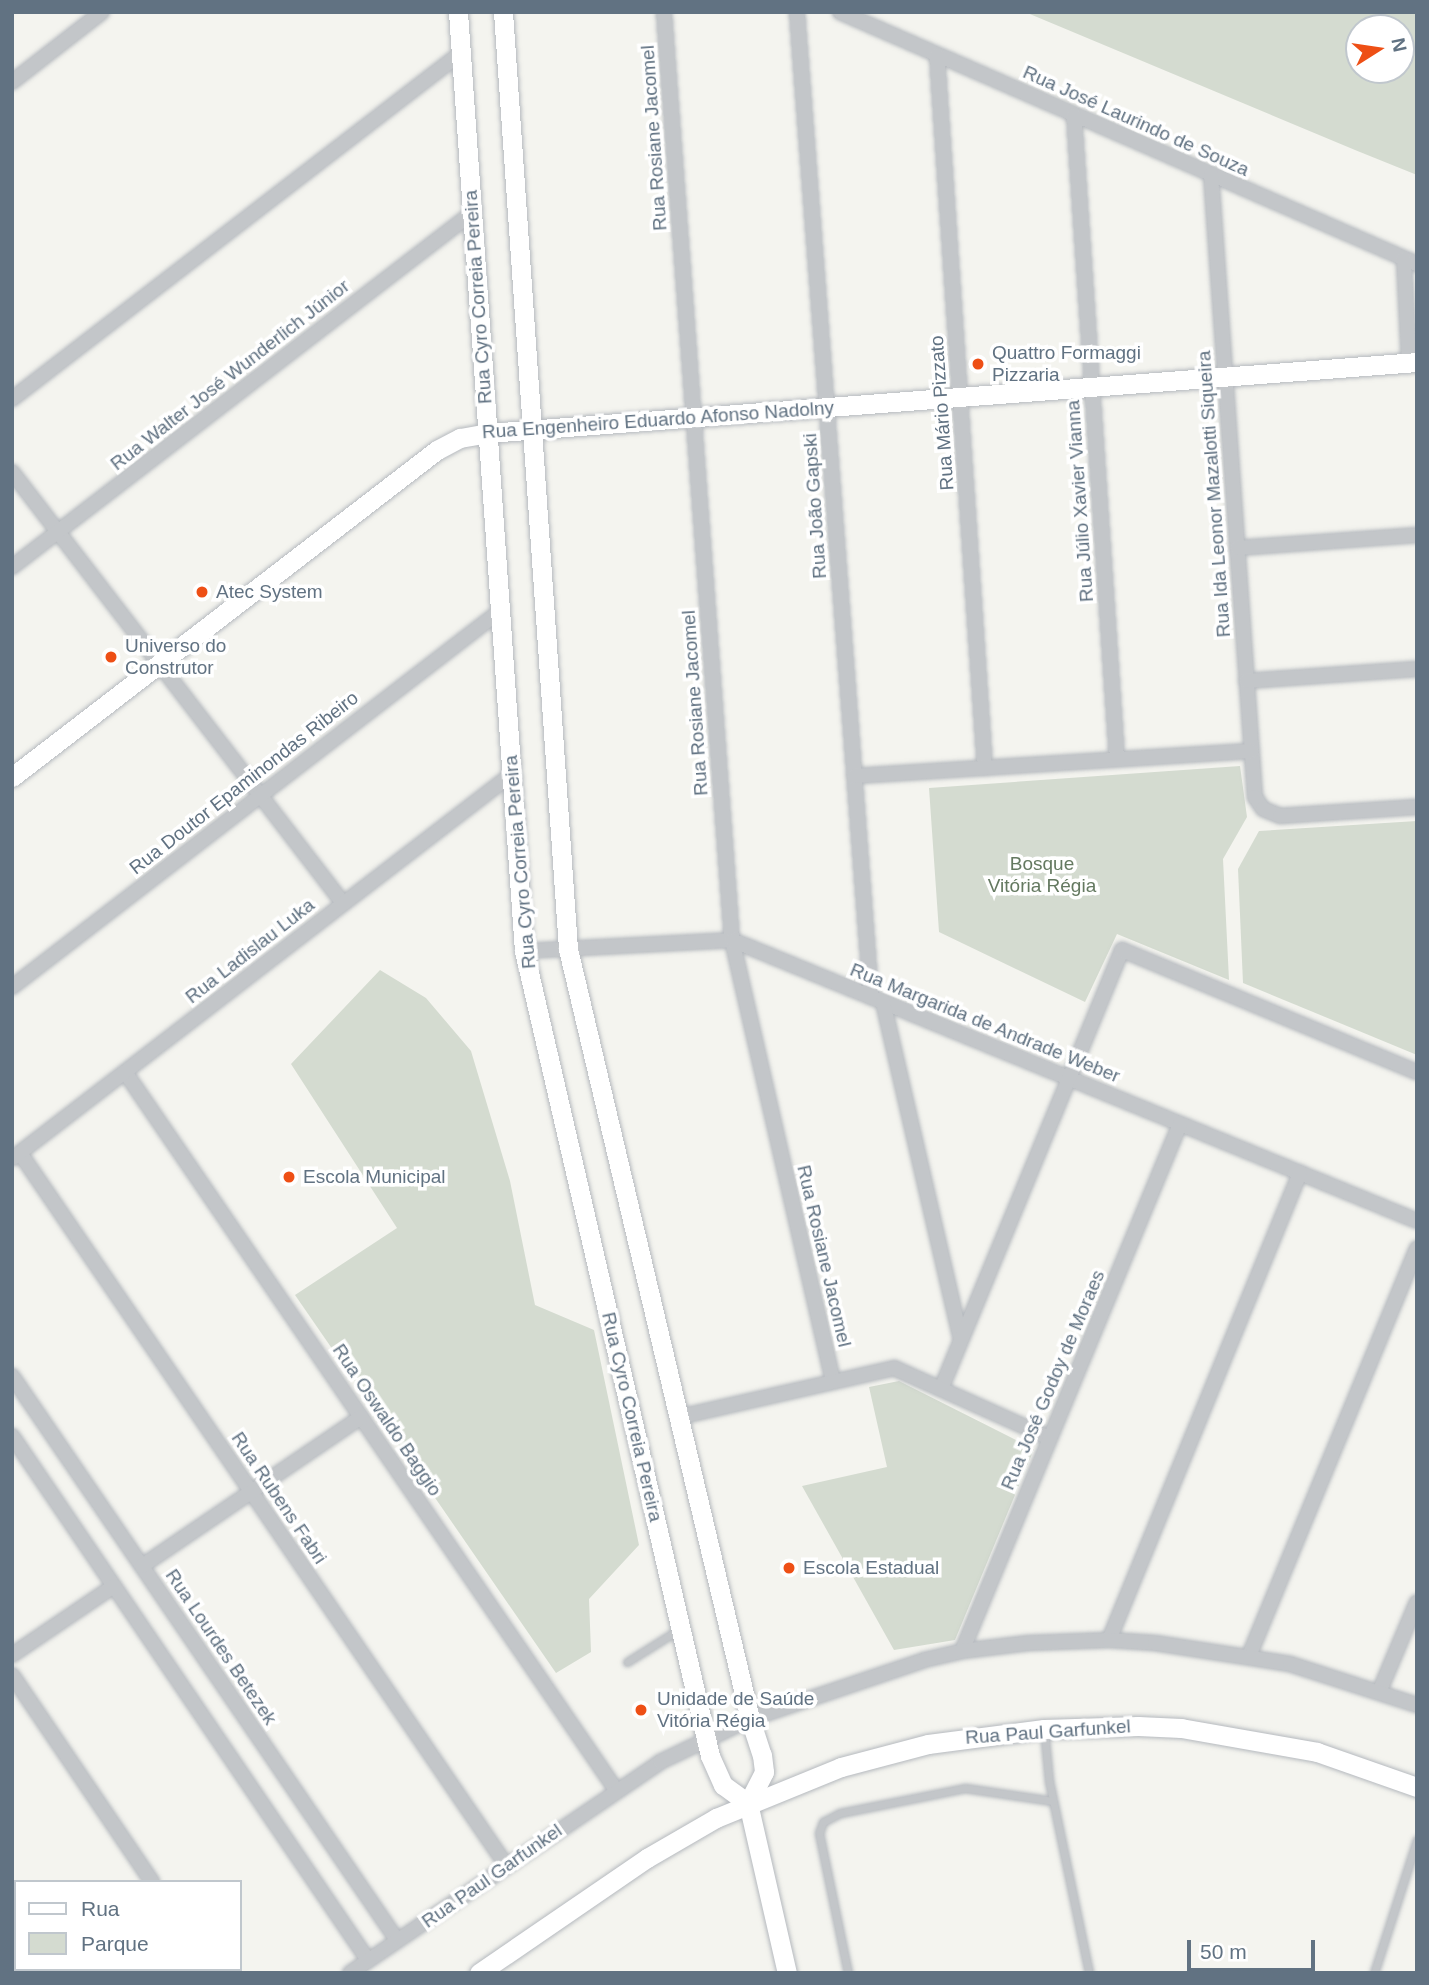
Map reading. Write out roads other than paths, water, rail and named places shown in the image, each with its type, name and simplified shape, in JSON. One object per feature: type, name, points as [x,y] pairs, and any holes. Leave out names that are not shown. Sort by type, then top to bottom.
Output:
[{"type":"street","points":[[12,82],[103,12]]},
{"type":"street","name":"Rua Cyro Correia Pereira","points":[[458,12],[524,951],[706,1738],[715,1772],[723,1785],[748,1803]]},
{"type":"street","points":[[503,12],[569,949],[750,1718],[762,1755],[764,1772],[748,1803],[787,1973]]},
{"type":"street","name":"Rua Rosiane Jacomel","points":[[664,12],[732,940],[834,1382]]},
{"type":"street","name":"Rua João Gapski","points":[[797,12],[854,776],[877,999],[961,1339]]},
{"type":"street","name":"Rua José Laurindo de Souza","points":[[840,12],[1410,261]]},
{"type":"street","points":[[12,399],[461,53]]},
{"type":"street","name":"Rua Mário Pizzato","points":[[937,55],[985,768]]},
{"type":"street","name":"Rua Júlio Xavier Vianna","points":[[1074,114],[1117,759]]},
{"type":"street","name":"Rua Ida Leonor Mazalotti Siqueira","points":[[1211,174],[1254,791],[1263,809],[1289,816],[1417,807]]},
{"type":"street","name":"Rua Walter José Wunderlich Júnior","points":[[12,567],[472,213]]},
{"type":"street","points":[[1410,261],[1413,362]]},
{"type":"street","name":"Rua Engenheiro Eduardo Afonso Nadolny","points":[[12,778],[437,450],[460,438],[532,429],[1413,362]]},
{"type":"street","points":[[12,472],[343,903]]},
{"type":"street","points":[[1237,548],[1417,535]]},
{"type":"street","name":"Rua Doutor Epaminondas Ribeiro","points":[[12,987],[500,611]]},
{"type":"street","points":[[1247,681],[1417,668]]},
{"type":"street","points":[[854,776],[1251,751]]},
{"type":"street","name":"Rua Ladislau Luka","points":[[16,1156],[512,774]]},
{"type":"street","name":"Rua Margarida de Andrade Weber","points":[[524,951],[732,940],[1417,1221]]},
{"type":"street","points":[[941,1389],[1122,950],[1417,1072]]},
{"type":"street","name":"Rua Oswaldo Baggio","points":[[125,1072],[617,1790]]},
{"type":"street","name":"Rua José Godoy de Moraes","points":[[961,1651],[1180,1124]]},
{"type":"street","name":"Rua Rubens Fabri","points":[[16,1156],[251,1492],[506,1865]]},
{"type":"street","points":[[1109,1640],[1300,1173]]},
{"type":"street","points":[[1249,1656],[1417,1248]]},
{"type":"street","points":[[679,1417],[894,1368],[1050,1438]]},
{"type":"street","name":"Rua Lourdes Betezek","points":[[12,1376],[397,1940]]},
{"type":"street","points":[[142,1566],[361,1416]]},
{"type":"street","points":[[12,1436],[368,1960]]},
{"type":"street","points":[[12,1655],[114,1586]]},
{"type":"street","points":[[1380,1690],[1417,1602]]},
{"type":"street","name":"Rua Paul Garfunkel","points":[[350,1973],[617,1790],[706,1738],[750,1718],[885,1671],[961,1651],[1028,1643],[1109,1640],[1249,1656],[1290,1664],[1380,1690],[1417,1705]]},
{"type":"street","points":[[12,1675],[151,1880]]},
{"type":"street","name":"Rua Paul Garfunkel","points":[[479,1973],[647,1858],[684,1835],[748,1803],[830,1771],[884,1754],[967,1737],[1044,1729],[1138,1726],[1225,1734],[1317,1752],[1417,1787]]},
{"type":"lane","points":[[627,1662],[681,1628]]},
{"type":"lane","points":[[1044,1729],[1053,1801],[1089,1973]]},
{"type":"lane","points":[[848,1973],[819,1833],[823,1822],[840,1813],[965,1788],[1053,1801]]},
{"type":"lane","points":[[1374,1973],[1417,1840]]},
{"type":"place","name":"Quattro Formaggi Pizzaria","points":[[978,364]]},
{"type":"place","name":"Atec System","points":[[202,592]]},
{"type":"place","name":"Universo do Construtor","points":[[111,657]]},
{"type":"place","name":"Escola Municipal","points":[[289,1177]]},
{"type":"place","name":"Escola Estadual","points":[[789,1568]]},
{"type":"place","name":"Unidade de Saúde Vitória Régia","points":[[641,1710]]},
{"type":"park label","name":"Bosque Vitória Régia","points":[[1042,875]]}]
